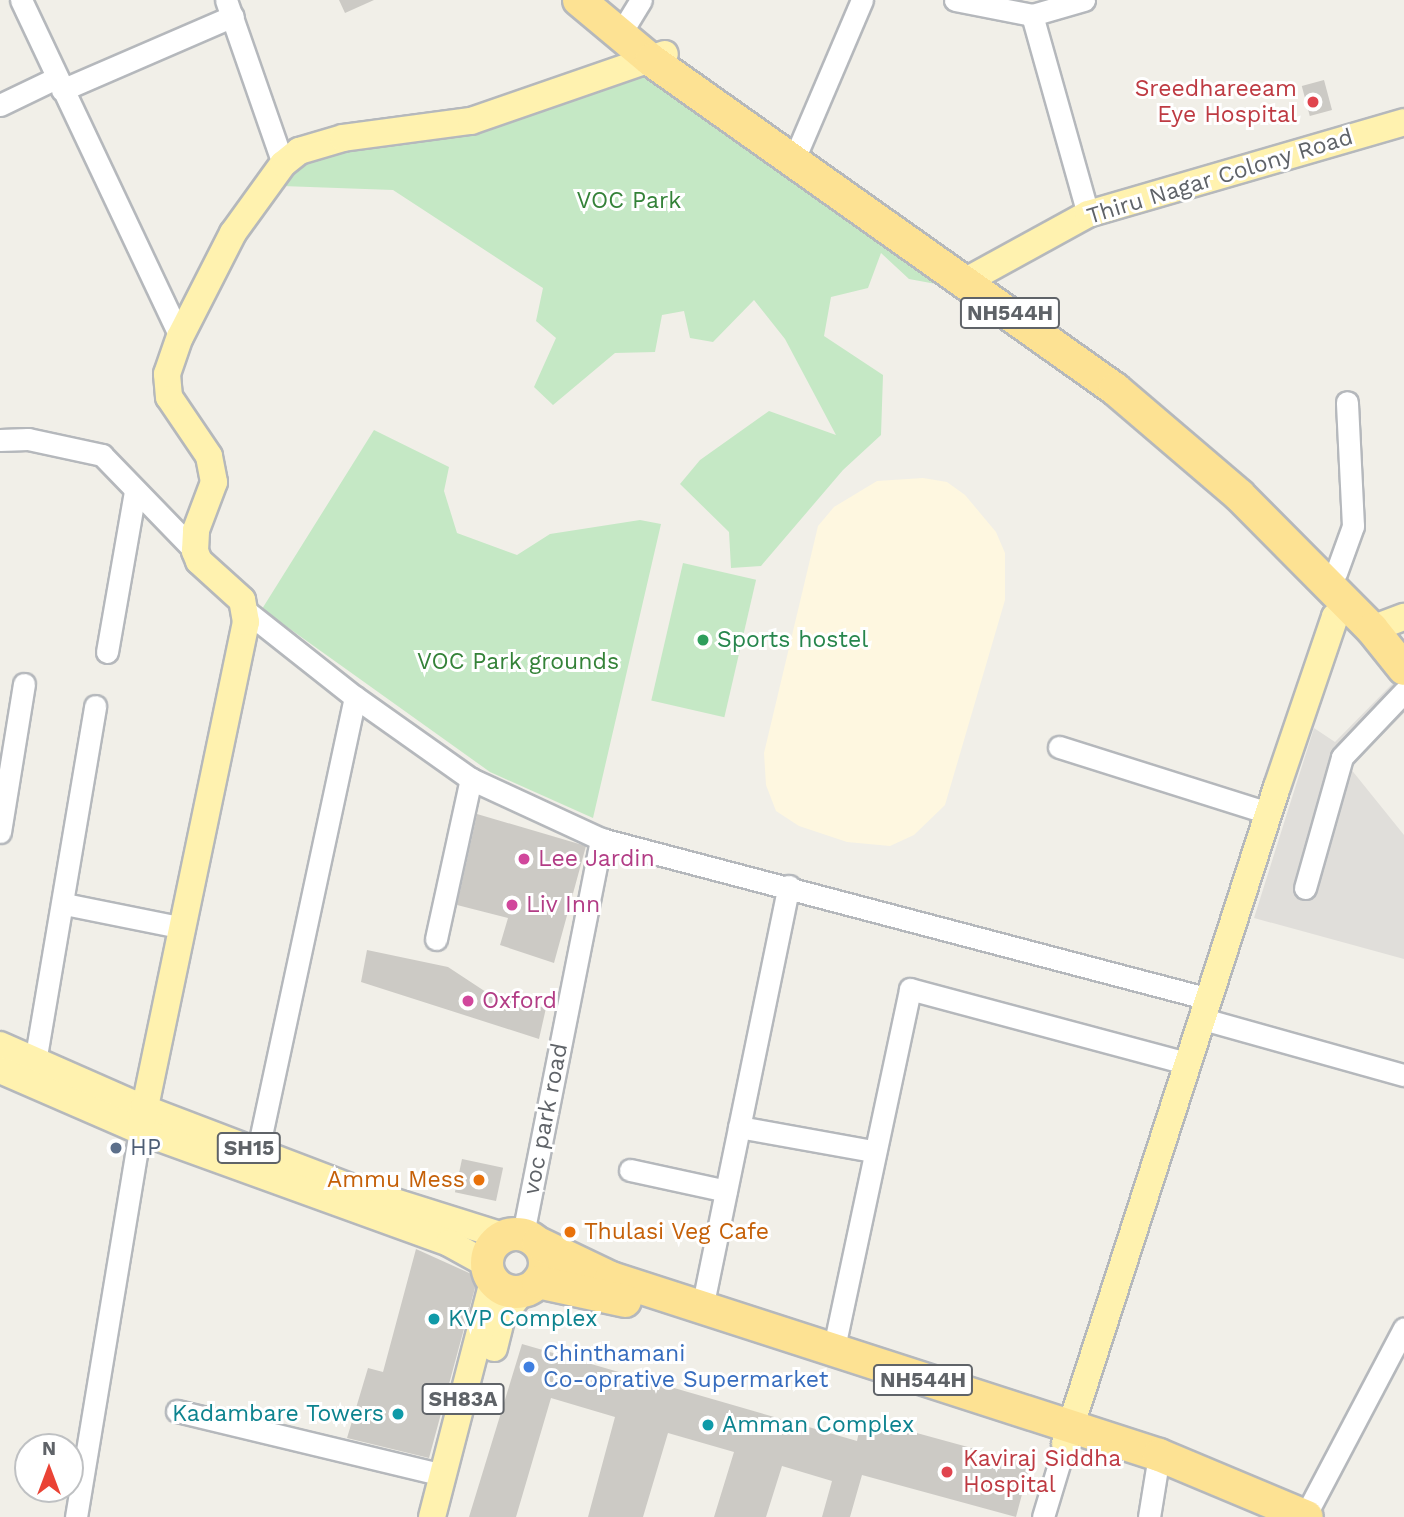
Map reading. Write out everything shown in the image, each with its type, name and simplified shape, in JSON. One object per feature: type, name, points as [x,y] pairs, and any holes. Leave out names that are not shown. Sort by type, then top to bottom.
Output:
[{"type":"highway","name":"NH544H","points":[[579,0],[629,20]]},
{"type":"highway","name":"NH544H","points":[[602,0],[629,20],[659,56],[973,276],[1243,483],[1387,623],[1404,650]]},
{"type":"highway","name":"NH544H","points":[[973,276],[1126,398],[1239,495],[1347,606],[1387,623],[1404,669]]},
{"type":"highway","name":"NH544H","points":[[522,1238],[611,1278],[1306,1516]]},
{"type":"highway","points":[[522,1238],[545,1258],[510,1280],[489,1251],[522,1238]]},
{"type":"highway","name":"NH544H","points":[[510,1280],[600,1293],[1068,1435]]},
{"type":"highway","name":"NH544H","points":[[1156,1464],[1266,1517]]},
{"type":"main road","points":[[141,1120],[184,928],[246,611],[195,551],[196,530],[214,482],[209,456],[169,397],[167,374],[180,337],[233,233],[283,164],[299,151],[343,138],[471,121],[659,56]]},
{"type":"main road","name":"Thiru Nagar Colony Road","points":[[973,276],[1088,214],[1404,122]]},
{"type":"main road","points":[[1068,1435],[1268,813],[1335,617],[1347,606]]},
{"type":"main road","name":"SH15","points":[[0,1045],[141,1120],[258,1151],[450,1224],[522,1238]]},
{"type":"main road","name":"SH15","points":[[0,1070],[141,1120],[449,1243],[510,1280]]},
{"type":"main road","name":"SH83A","points":[[432,1517],[443,1475],[510,1280]]},
{"type":"main road","name":"SH83A","points":[[446,1517],[510,1280]]},
{"type":"street","points":[[21,0],[180,337]]},
{"type":"street","points":[[799,152],[862,0]]},
{"type":"street","points":[[955,0],[1032,15],[1084,0]]},
{"type":"street","points":[[0,105],[59,84],[229,8],[283,164]]},
{"type":"street","points":[[1032,15],[1088,214]]},
{"type":"street","points":[[1336,573],[1353,526],[1347,402]]},
{"type":"street","points":[[0,440],[28,439],[102,455],[195,551]]},
{"type":"street","points":[[107,652],[135,491]]},
{"type":"street","points":[[246,611],[355,697],[471,779],[601,839],[789,886],[1206,1009],[1404,1076]]},
{"type":"street","points":[[0,832],[24,684]]},
{"type":"street","points":[[1305,888],[1342,757],[1404,692]]},
{"type":"street","points":[[258,1151],[355,697]]},
{"type":"street","points":[[35,1062],[65,904],[95,706]]},
{"type":"street","points":[[1059,747],[1268,813]]},
{"type":"street","points":[[436,939],[471,779]]},
{"type":"street","name":"voc park road","points":[[522,1238],[601,839]]},
{"type":"street","points":[[702,1308],[789,886]]},
{"type":"street","points":[[65,904],[184,928]]},
{"type":"street","points":[[833,1352],[872,1151],[910,989],[1189,1064]]},
{"type":"street","points":[[76,1517],[141,1120]]},
{"type":"street","points":[[739,1127],[872,1151]]},
{"type":"street","points":[[629,1170],[726,1192]]},
{"type":"street","points":[[1306,1516],[1404,1328]]},
{"type":"street","points":[[177,1411],[443,1475]]},
{"type":"street","points":[[1044,1517],[1068,1435]]},
{"type":"street","points":[[1149,1517],[1156,1464]]},
{"type":"shaded area","points":[[923,478],[947,482],[965,495],[996,532],[1005,553],[1005,600],[945,805],[914,835],[890,846],[847,842],[799,826],[776,811],[766,785],[764,753],[818,526],[834,507],[877,481]]},
{"type":"shaded area","points":[[1396,680],[1404,690],[1404,713],[1350,768],[1404,835],[1404,959],[1254,918],[1314,728],[1335,742]]},
{"type":"green space","name":"VOC Park","points":[[652,67],[938,268],[936,284],[909,279],[881,253],[868,288],[831,297],[824,336],[883,375],[881,435],[843,470],[761,566],[731,568],[729,532],[680,484],[700,460],[769,411],[836,435],[785,339],[754,300],[713,342],[690,338],[684,311],[662,315],[655,352],[615,353],[553,405],[534,387],[556,338],[536,321],[543,288],[393,190],[282,186],[296,161]]},
{"type":"green space","name":"VOC Park grounds","points":[[374,430],[449,467],[444,491],[457,533],[517,555],[550,534],[640,520],[661,524],[593,818],[490,772],[262,609]]},
{"type":"green space","name":"Sports hostel","points":[[683,563],[756,580],[724,717],[651,700]]},
{"type":"building","points":[[339,0],[374,0],[345,13]]},
{"type":"building","points":[[1324,80],[1332,110],[1310,116],[1302,86]]},
{"type":"building","points":[[477,814],[586,846],[554,963],[500,945],[508,918],[457,905]]},
{"type":"building","name":"Oxford","points":[[367,950],[448,967],[489,994],[546,1008],[539,1039],[361,982]]},
{"type":"building","name":"Ammu Mess","points":[[462,1159],[503,1168],[496,1201],[455,1192]]},
{"type":"building","points":[[416,1249],[478,1277],[429,1458],[347,1438],[368,1368],[383,1372]]},
{"type":"building","name":"Amman Complex","points":[[522,1344],[857,1441],[862,1418],[1030,1464],[1016,1517],[862,1475],[850,1517],[822,1517],[832,1481],[782,1466],[766,1517],[714,1517],[734,1452],[668,1433],[643,1517],[588,1517],[615,1417],[551,1398],[516,1517],[469,1517]]},
{"type":"place","name":"Sreedhareeam Eye Hospital","points":[[1313,102]]},
{"type":"place","name":"Sports hostel","points":[[703,640]]},
{"type":"place","name":"Lee Jardin","points":[[524,859]]},
{"type":"place","name":"Liv Inn","points":[[512,905]]},
{"type":"place","name":"Oxford","points":[[468,1001]]},
{"type":"place","name":"HP","points":[[116,1148]]},
{"type":"place","name":"Ammu Mess","points":[[479,1180]]},
{"type":"place","name":"Thulasi Veg Cafe","points":[[570,1232]]},
{"type":"place","name":"KVP Complex","points":[[434,1319]]},
{"type":"place","name":"Chinthamani Co-oprative Supermarket","points":[[529,1367]]},
{"type":"place","name":"Kadambare Towers","points":[[398,1414]]},
{"type":"place","name":"Amman Complex","points":[[708,1425]]},
{"type":"place","name":"Kaviraj Siddha Hospital","points":[[947,1472]]}]
